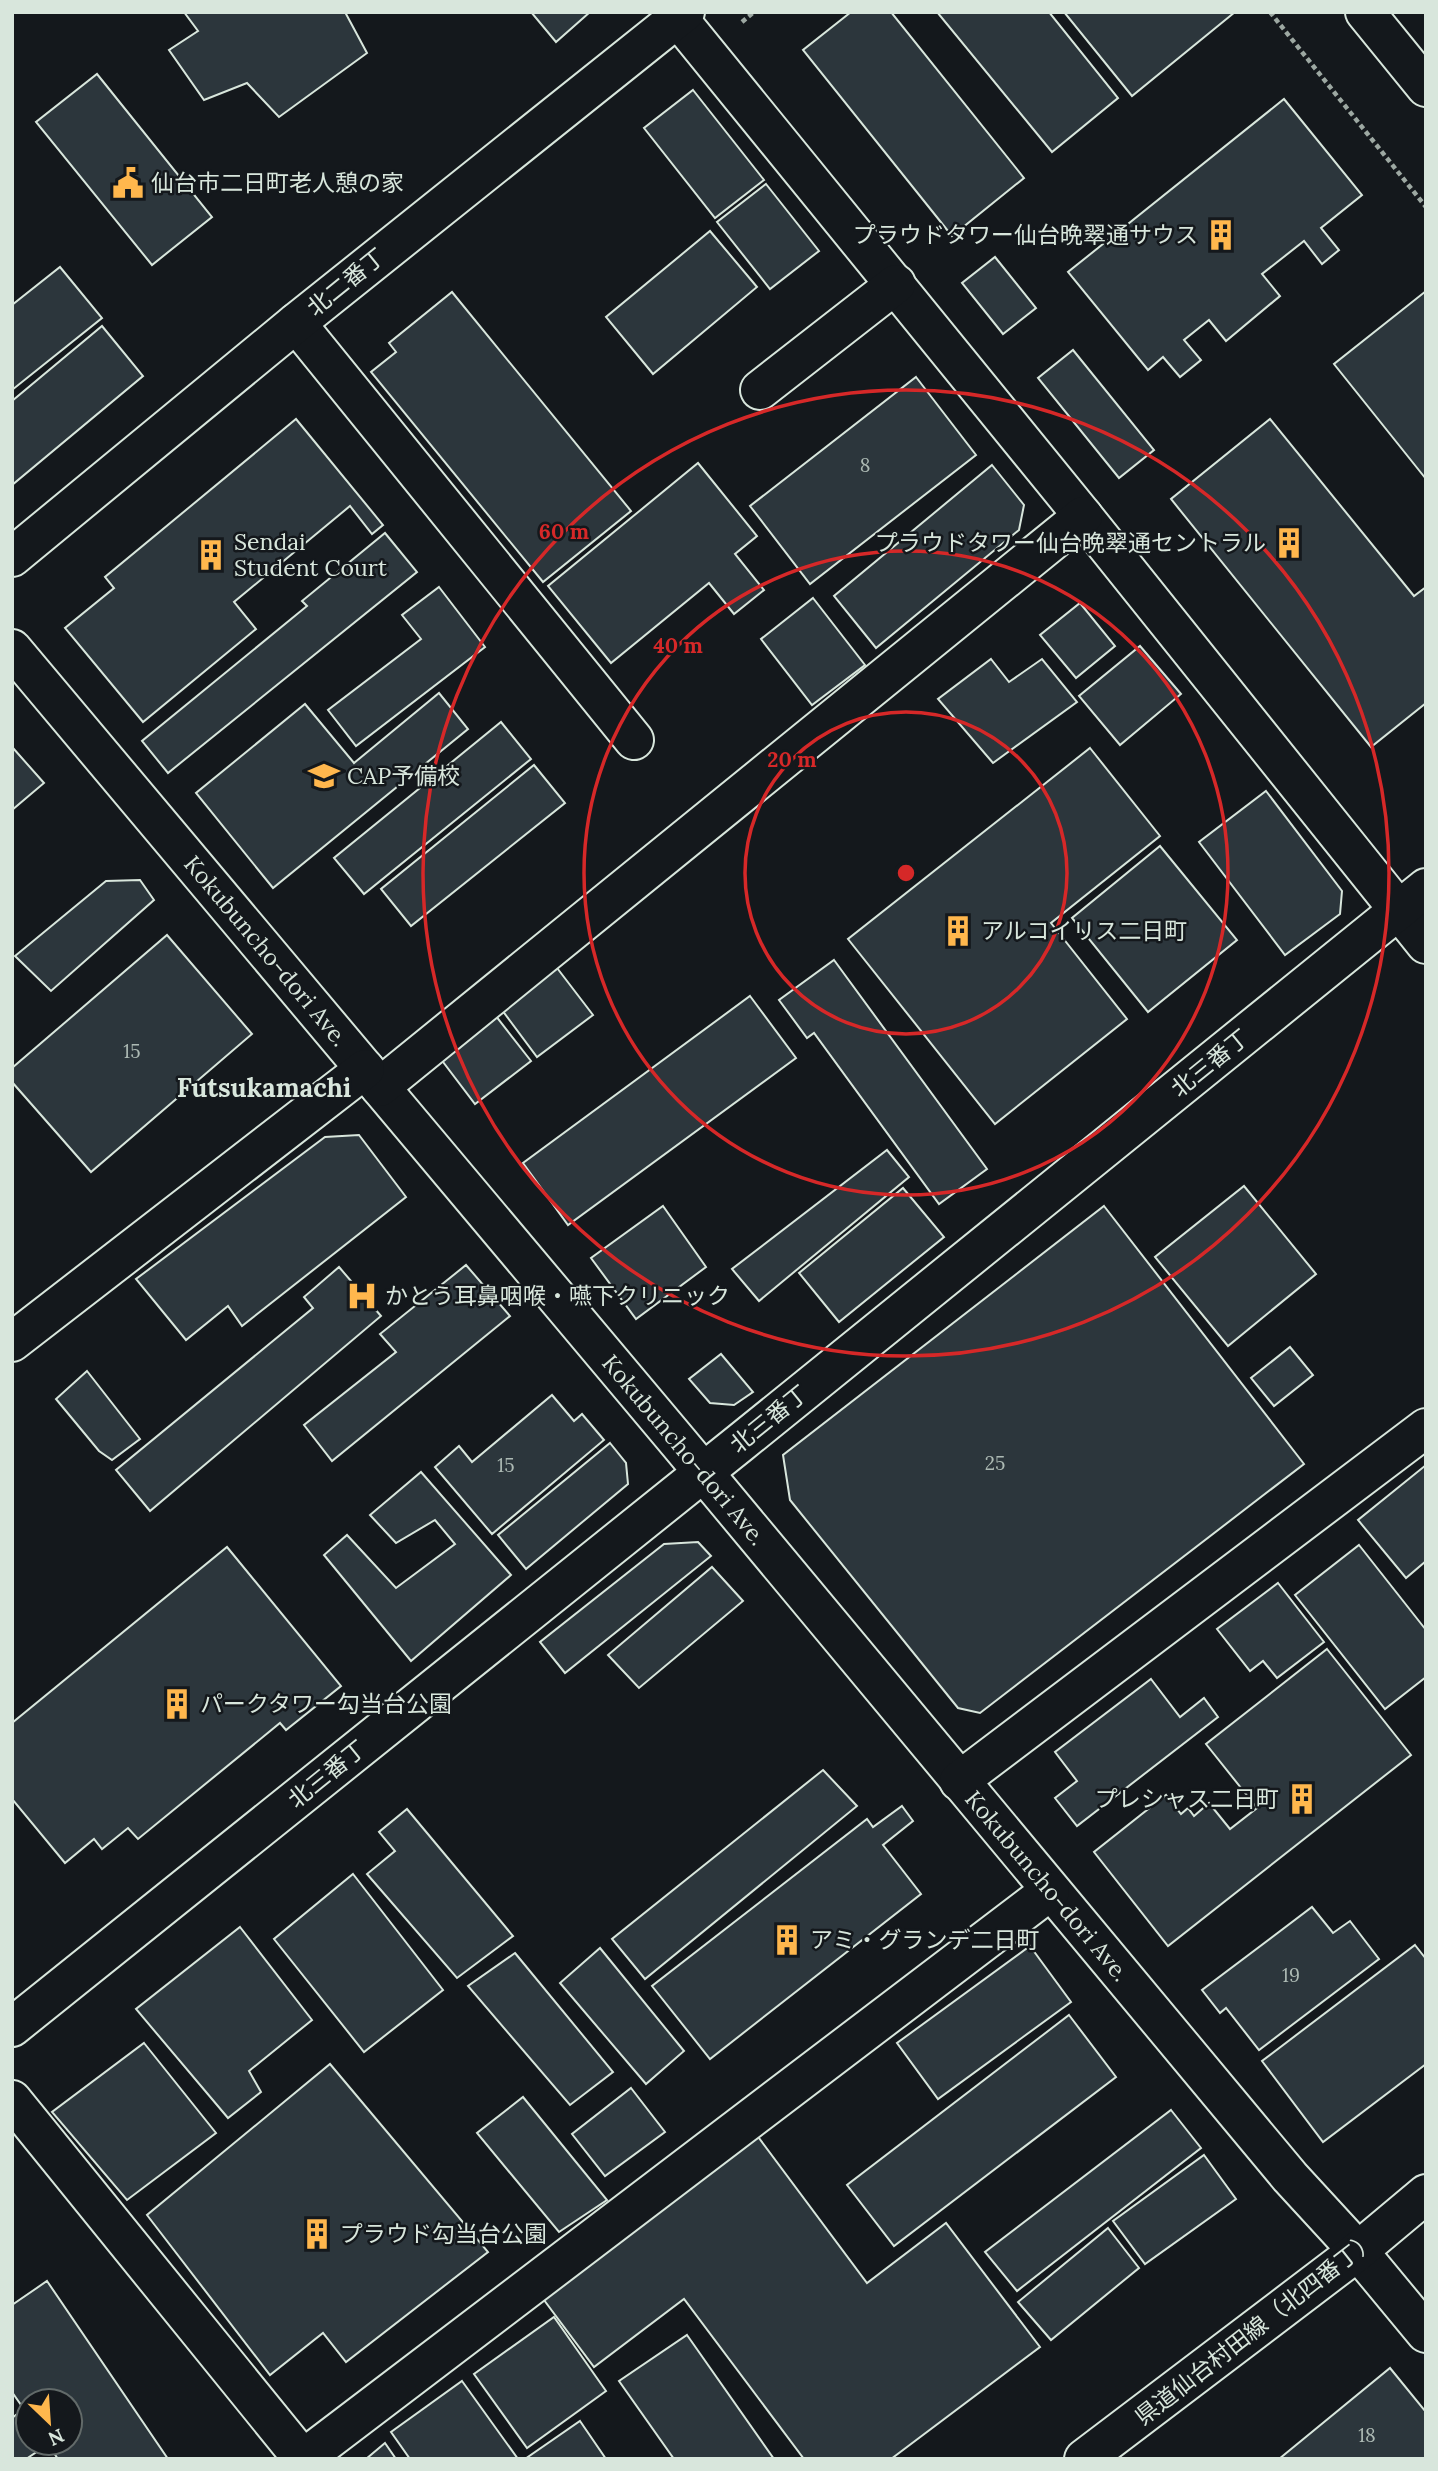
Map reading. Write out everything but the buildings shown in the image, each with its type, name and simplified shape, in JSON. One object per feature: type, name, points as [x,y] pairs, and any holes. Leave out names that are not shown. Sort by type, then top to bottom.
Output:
[{"type":"street","points":[[1365,12],[1426,87]]},
{"type":"street","points":[[679,14],[1083,516],[1412,899],[1426,944]]},
{"type":"street","name":"北二番丁","points":[[12,557],[296,323],[679,14]]},
{"type":"street","points":[[760,390],[896,284]]},
{"type":"street","points":[[296,323],[634,740]]},
{"type":"street","points":[[12,1342],[373,1078],[1083,516]]},
{"type":"street","name":"Kokubuncho-dori Ave.","points":[[12,649],[1290,2177],[1426,2333]]},
{"type":"street","name":"北三番丁","points":[[12,2027],[1412,899]]},
{"type":"street","points":[[959,1781],[1426,1428]]},
{"type":"street","points":[[12,2100],[303,2459],[1051,1891]]},
{"type":"street","name":"県道仙台村田線（北四番丁）","points":[[1084,2459],[1357,2251],[1426,2194]]},
{"type":"path","points":[[1270,12],[1426,207]]},
{"type":"place","name":"仙台市二日町老人憩の家","points":[[128,183]]},
{"type":"place","name":"プラウドタワー仙台晩翠通サウス","points":[[1221,235]]},
{"type":"place","name":"プラウドタワー仙台晩翠通セントラル","points":[[1289,543]]},
{"type":"place","name":"Sendai Student Court","points":[[211,555]]},
{"type":"place","name":"CAP予備校","points":[[324,776]]},
{"type":"place","name":"アルコイリス二日町","points":[[958,931]]},
{"type":"place","name":"かとう耳鼻咽喉・嚥下クリニック","points":[[362,1296]]},
{"type":"place","name":"パークタワー勾当台公園","points":[[177,1704]]},
{"type":"place","name":"プレシャス二日町","points":[[1302,1799]]},
{"type":"place","name":"アミ・グランデ二日町","points":[[787,1940]]},
{"type":"place","name":"プラウド勾当台公園","points":[[317,2234]]},
{"type":"district","name":"Futsukamachi","points":[[264,1088]]}]
